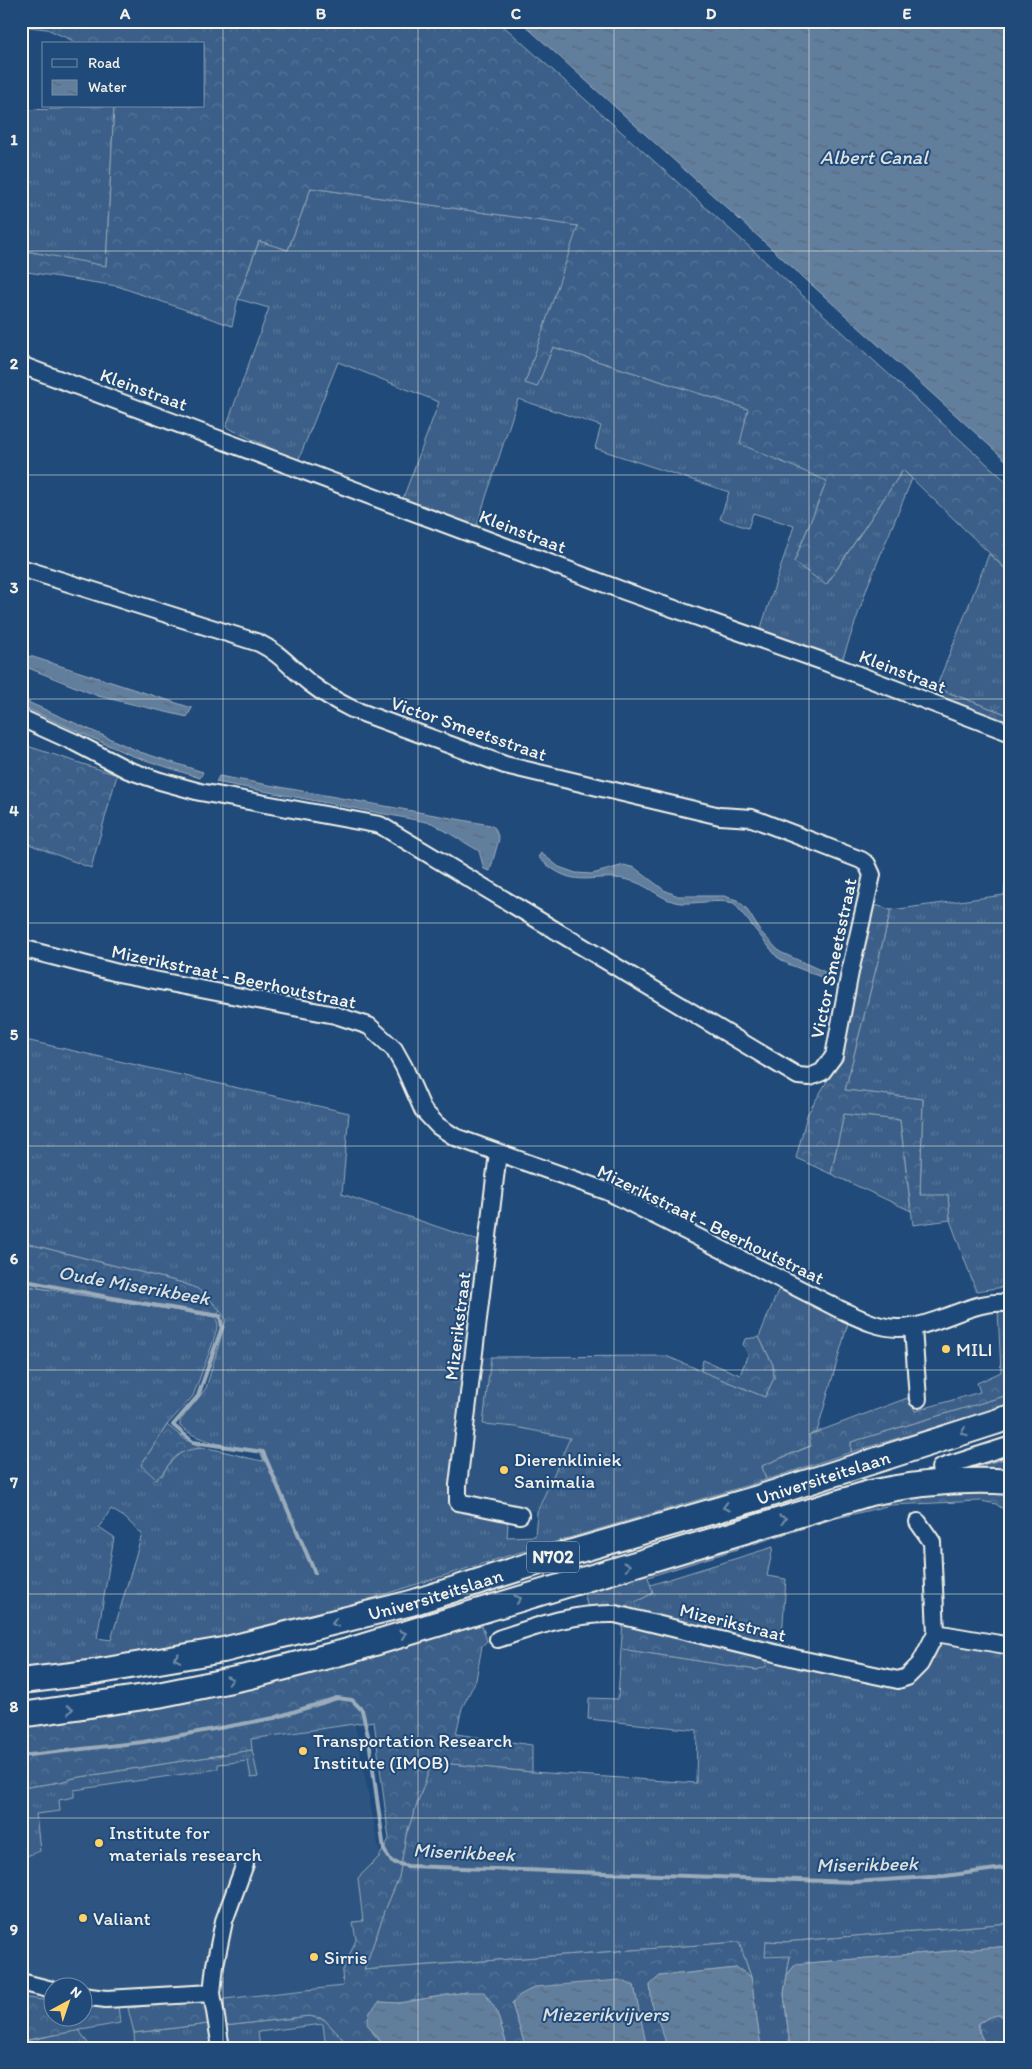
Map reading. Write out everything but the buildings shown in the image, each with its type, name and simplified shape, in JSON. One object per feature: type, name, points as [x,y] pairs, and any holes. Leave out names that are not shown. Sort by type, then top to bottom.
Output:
[{"type":"highway","name":"Universiteitslaan","points":[[21,1681],[89,1673],[223,1650],[402,1606],[552,1558],[758,1498],[1011,1417]]},
{"type":"highway","name":"Universiteitslaan","points":[[21,1715],[158,1695],[251,1676],[348,1651],[870,1493],[924,1483],[1011,1482]]},
{"type":"street","name":"Kleinstraat","points":[[21,364],[624,591],[822,661],[1011,734]]},
{"type":"street","name":"Victor Smeetsstraat","points":[[21,568],[259,643],[271,649],[311,684],[338,702],[481,758],[525,771],[720,816],[752,818],[862,860],[867,864],[872,875],[850,972],[834,1056],[822,1072],[810,1077],[798,1076],[380,825],[200,792],[160,782],[128,770],[74,742],[21,718]]},
{"type":"street","name":"Mizerikstraat - Beerhoutstraat","points":[[21,948],[118,973],[335,1015],[369,1026],[394,1049],[423,1110],[438,1126],[455,1137],[609,1192],[839,1309],[869,1322],[896,1328],[913,1328]]},
{"type":"street","name":"Mizerikstraat","points":[[498,1153],[458,1485],[458,1502],[520,1515]]},
{"type":"street","points":[[918,1399],[913,1328],[984,1306],[1004,1302],[1011,1304]]},
{"type":"street","points":[[940,1468],[1011,1445]]},
{"type":"street","name":"Mizerikstraat","points":[[498,1639],[567,1617],[615,1614],[795,1658],[898,1680],[907,1677],[920,1664],[936,1633],[932,1542],[918,1522]]},
{"type":"street","points":[[936,1633],[1011,1646]]},
{"type":"street","points":[[221,2048],[212,1993],[215,1965],[224,1921],[245,1864]]},
{"type":"street","points":[[21,1982],[42,1987]]},
{"type":"street","points":[[92,1997],[106,1999],[212,1993]]},
{"type":"shaded area","points":[[478,1357],[491,1357],[483,1423],[516,1427],[570,1438],[537,1512],[468,1496],[464,1489]]},
{"type":"shaded area","points":[[353,1715],[382,1865],[363,1921],[361,2048],[21,2048],[21,1762]]},
{"type":"green space","points":[[21,21],[498,21],[1011,486],[1011,574],[903,470],[826,585],[794,562],[827,481],[740,444],[748,409],[553,347],[537,387],[525,383],[578,226],[311,188],[288,250],[259,241],[238,299],[232,326],[117,286],[21,271],[21,250],[106,266],[114,108],[205,108],[205,42],[76,42],[47,29],[21,26]]},
{"type":"green space","points":[[114,108],[106,267],[21,250],[21,110]]},
{"type":"green space","points":[[311,188],[579,226],[525,383],[537,386],[553,347],[748,409],[827,481],[794,562],[827,584],[903,470],[912,479],[868,585],[842,661],[760,631],[794,526],[753,513],[748,528],[720,519],[729,492],[595,448],[601,426],[518,399],[475,531],[402,501],[439,402],[338,362],[298,461],[226,427],[269,308],[238,299],[259,241],[288,250]]},
{"type":"green space","points":[[989,554],[1011,574],[1011,716],[936,688]]},
{"type":"green space","points":[[936,688],[1011,716],[1011,728],[931,699]]},
{"type":"green space","points":[[21,744],[117,775],[91,868],[21,841]]},
{"type":"green space","points":[[1011,834],[1011,897],[1004,895]]},
{"type":"green space","points":[[1004,895],[1011,897],[1011,1286],[976,1291],[950,1220],[948,1195],[920,1196],[923,1099],[845,1090],[891,910]]},
{"type":"green space","points":[[872,904],[891,910],[845,1090],[923,1099],[920,1195],[948,1195],[950,1220],[913,1225],[900,1120],[844,1114],[831,1174],[796,1158],[807,1115],[839,1061]]},
{"type":"green space","points":[[21,1039],[349,1113],[342,1194],[482,1242],[461,1426],[449,1506],[502,1518],[508,1524],[507,1537],[535,1536],[537,1512],[570,1438],[516,1427],[483,1424],[491,1357],[666,1356],[765,1397],[774,1378],[773,1365],[759,1337],[779,1288],[848,1323],[817,1432],[809,1435],[812,1445],[762,1466],[766,1480],[504,1557],[318,1615],[230,1638],[115,1660],[21,1671],[21,1285],[216,1317],[218,1325],[193,1396],[167,1425],[141,1465],[162,1476],[178,1454],[194,1448],[214,1449],[264,1461],[260,1452],[207,1441],[180,1426],[180,1421],[206,1388],[226,1320],[208,1297],[183,1283],[21,1242]],"holes":[[[111,1509],[124,1517],[142,1534],[111,1640],[97,1638],[114,1537],[99,1527]]]},
{"type":"green space","points":[[844,1114],[900,1120],[911,1211],[831,1174]]},
{"type":"green space","points":[[21,1242],[183,1283],[198,1289],[220,1310],[216,1317],[21,1285]]},
{"type":"green space","points":[[998,1310],[1006,1310],[1011,1317],[1011,1394],[851,1442],[851,1452],[766,1480],[762,1466],[811,1446],[809,1435],[910,1397],[915,1411],[980,1392],[977,1383],[1001,1372]]},
{"type":"green space","points":[[759,1337],[773,1365],[774,1378],[765,1397],[701,1371],[703,1360],[740,1375],[748,1354],[743,1344],[745,1339]]},
{"type":"green space","points":[[1011,1394],[1011,1405],[851,1452],[851,1442]]},
{"type":"green space","points":[[167,1425],[186,1440],[204,1448],[187,1450],[179,1455],[156,1479],[141,1465]]},
{"type":"green space","points":[[1011,1457],[1011,1469],[975,1467]]},
{"type":"green space","points":[[908,1492],[1011,1492],[1011,1515],[996,1504],[981,1501],[891,1505],[833,1519],[648,1577],[653,1593],[618,1611],[588,1609],[584,1592]]},
{"type":"green space","points":[[773,1547],[767,1576],[786,1579],[781,1652],[618,1611],[653,1593],[650,1585]]},
{"type":"green space","points":[[623,1621],[766,1648],[767,1666],[757,1670],[621,1649]]},
{"type":"green space","points":[[481,1622],[487,1641],[482,1646],[476,1680],[462,1708],[456,1734],[532,1745],[532,1772],[432,1762],[406,1835],[399,1877],[364,1970],[739,1942],[751,1977],[737,1968],[660,1976],[650,1985],[652,2004],[667,2041],[646,2046],[634,1986],[512,2004],[526,2048],[508,2048],[496,2010],[466,1992],[399,2003],[379,2002],[372,2032],[386,2048],[351,2048],[324,2019],[309,2016],[225,2026],[224,1999],[343,1986],[342,1972],[356,1940],[353,1922],[363,1921],[358,1878],[379,1857],[389,1839],[374,1721],[251,1739],[252,1750],[21,1788],[21,1727],[80,1720],[196,1699],[311,1670]]},
{"type":"green space","points":[[953,1641],[1011,1654],[1011,1923],[784,1942],[766,1941],[790,1956],[784,1994],[790,2048],[761,2048],[751,1977],[739,1942],[364,1970],[399,1877],[406,1835],[432,1762],[532,1772],[696,1783],[697,1730],[588,1719],[589,1698],[618,1699],[621,1649],[757,1670],[766,1656],[900,1687],[908,1686],[920,1678],[929,1665],[938,1644]]},
{"type":"green space","points":[[252,1750],[258,1777],[251,1778],[248,1761],[218,1764],[218,1769],[74,1790],[74,1797],[59,1800],[60,1811],[36,1814],[40,1851],[21,1858],[21,1788]]},
{"type":"green space","points":[[1011,1923],[1011,1946],[796,1964],[787,1975],[790,1956],[765,1957],[766,1941],[784,1942]]},
{"type":"green space","points":[[26,1998],[42,2000],[42,2026],[92,2026],[92,2005],[118,2006],[120,2023],[21,2041],[21,2021]]},
{"type":"green space","points":[[206,2000],[208,2024],[134,2033],[128,2008]]},
{"type":"green space","points":[[996,2015],[1011,2019],[1011,2045],[1008,2048],[987,2048],[980,2034],[977,2024]]},
{"type":"green space","points":[[309,2016],[324,2019],[351,2048],[326,2048],[323,2024],[258,2032],[260,2048],[228,2048],[225,2026]]},
{"type":"green space","points":[[208,2024],[216,2048],[133,2048],[135,2047],[134,2033]]},
{"type":"green space","points":[[79,2030],[91,2048],[21,2048],[21,2042]]},
{"type":"water","name":"Albert Canal","points":[[520,21],[1011,21],[1011,465]]},
{"type":"water","points":[[21,655],[33,657],[192,708],[187,717],[98,696],[21,665]]},
{"type":"water","points":[[21,699],[140,752],[203,772],[200,778],[130,755],[21,706]]},
{"type":"water","points":[[219,776],[490,825],[495,828],[499,839],[490,871],[484,869],[479,851],[432,823],[216,782]]},
{"type":"water","points":[[541,853],[559,867],[576,873],[592,874],[624,865],[635,868],[664,890],[678,896],[724,896],[737,900],[746,908],[761,932],[780,952],[834,976],[831,981],[788,964],[777,957],[734,903],[720,901],[680,903],[668,900],[635,882],[608,878],[576,878],[552,869],[538,857]]},
{"type":"water","points":[[1011,1946],[1011,2019],[998,2015],[978,2024],[980,2034],[987,2048],[790,2048],[784,1994],[787,1975],[796,1964]]},
{"type":"water","name":"Miezerikvijvers","points":[[737,1968],[751,1977],[761,2048],[668,2048],[652,2004],[650,1985],[660,1976]]},
{"type":"water","name":"Miezerikvijvers","points":[[619,1980],[634,1986],[647,2048],[526,2048],[512,2004],[520,1995],[535,1987]]},
{"type":"water","name":"Miezerikvijvers","points":[[466,1992],[484,1992],[496,2010],[508,2048],[386,2048],[367,2024],[370,2012],[379,2002],[399,2003]]},
{"type":"waterway","name":"Oude Miserikbeek","points":[[21,1280],[123,1300],[220,1316],[222,1327],[198,1396],[173,1425],[193,1442],[263,1452],[315,1573]]},
{"type":"waterway","name":"Miserikbeek","points":[[21,1756],[143,1742],[274,1718],[337,1698],[352,1700],[362,1710],[369,1740],[384,1850],[392,1862],[408,1866],[854,1882],[945,1876],[1011,1867]]},
{"type":"place","name":"MILI","points":[[946,1349]]},
{"type":"place","name":"Dierenkliniek Sanimalia","points":[[504,1470]]},
{"type":"place","name":"Transportation Research Institute (IMOB)","points":[[303,1751]]},
{"type":"place","name":"Institute for materials research","points":[[99,1843]]},
{"type":"place","name":"Valiant","points":[[83,1918]]},
{"type":"place","name":"Sirris","points":[[314,1957]]}]
